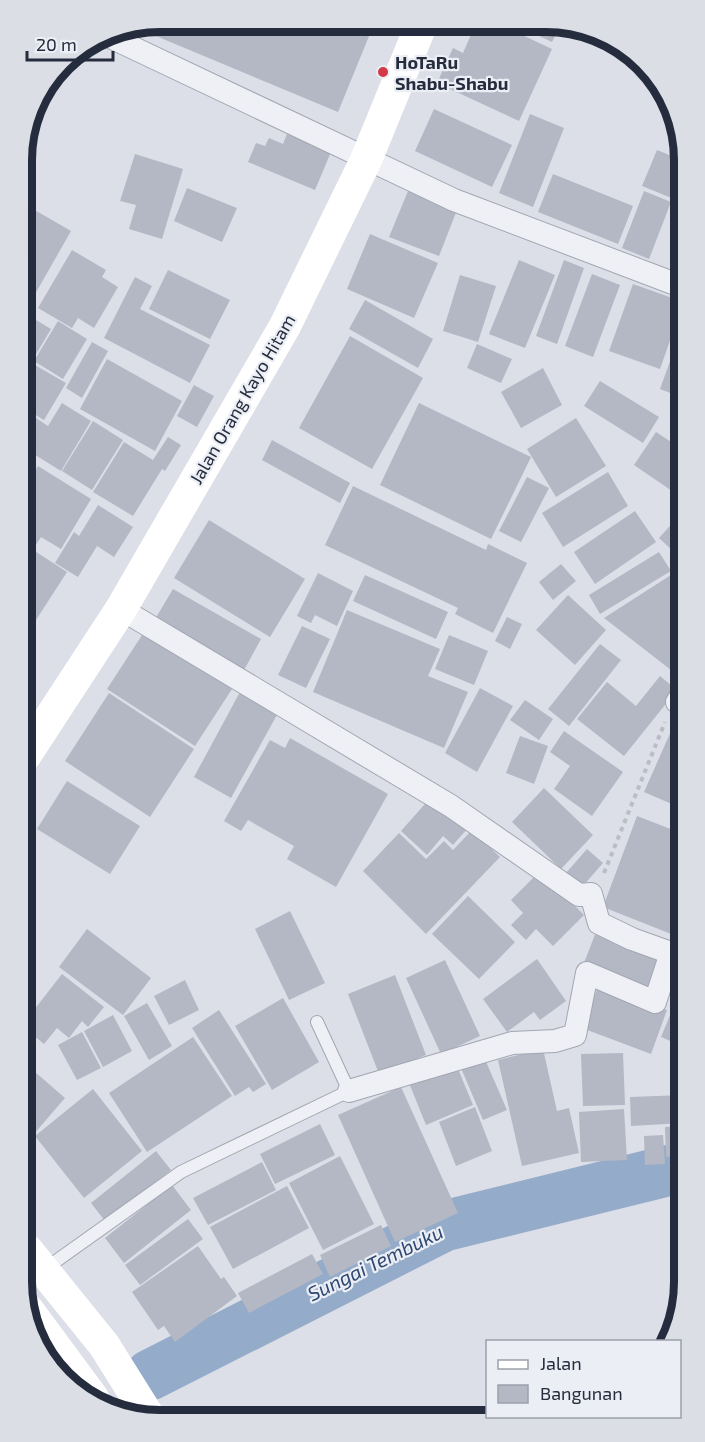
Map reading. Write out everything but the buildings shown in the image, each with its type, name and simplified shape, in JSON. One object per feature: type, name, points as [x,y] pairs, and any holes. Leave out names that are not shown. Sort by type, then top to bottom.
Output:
[{"type":"main road","name":"Jalan Orang Kayo Hitam","points":[[32,745],[121,609],[285,326],[366,160],[418,32]]},
{"type":"main road","points":[[36,1261],[104,1345],[144,1409]]},
{"type":"main road","points":[[39,1324],[83,1385]]},
{"type":"street","points":[[116,40],[454,200],[674,283]]},
{"type":"street","points":[[121,609],[451,806],[579,895],[591,894],[599,923],[632,939],[671,953],[655,1002],[587,973],[575,1035],[555,1041],[512,1044],[349,1091]]},
{"type":"lane","points":[[36,1261],[182,1172],[349,1091],[316,1022]]},
{"type":"path","points":[[591,894],[600,882],[659,732],[674,710]]},
{"type":"waterway","name":"Sungai Tembuku","points":[[150,1375],[444,1226],[673,1169]]},
{"type":"place","name":"HoTaRu Shabu-Shabu","points":[[383,72]]}]
